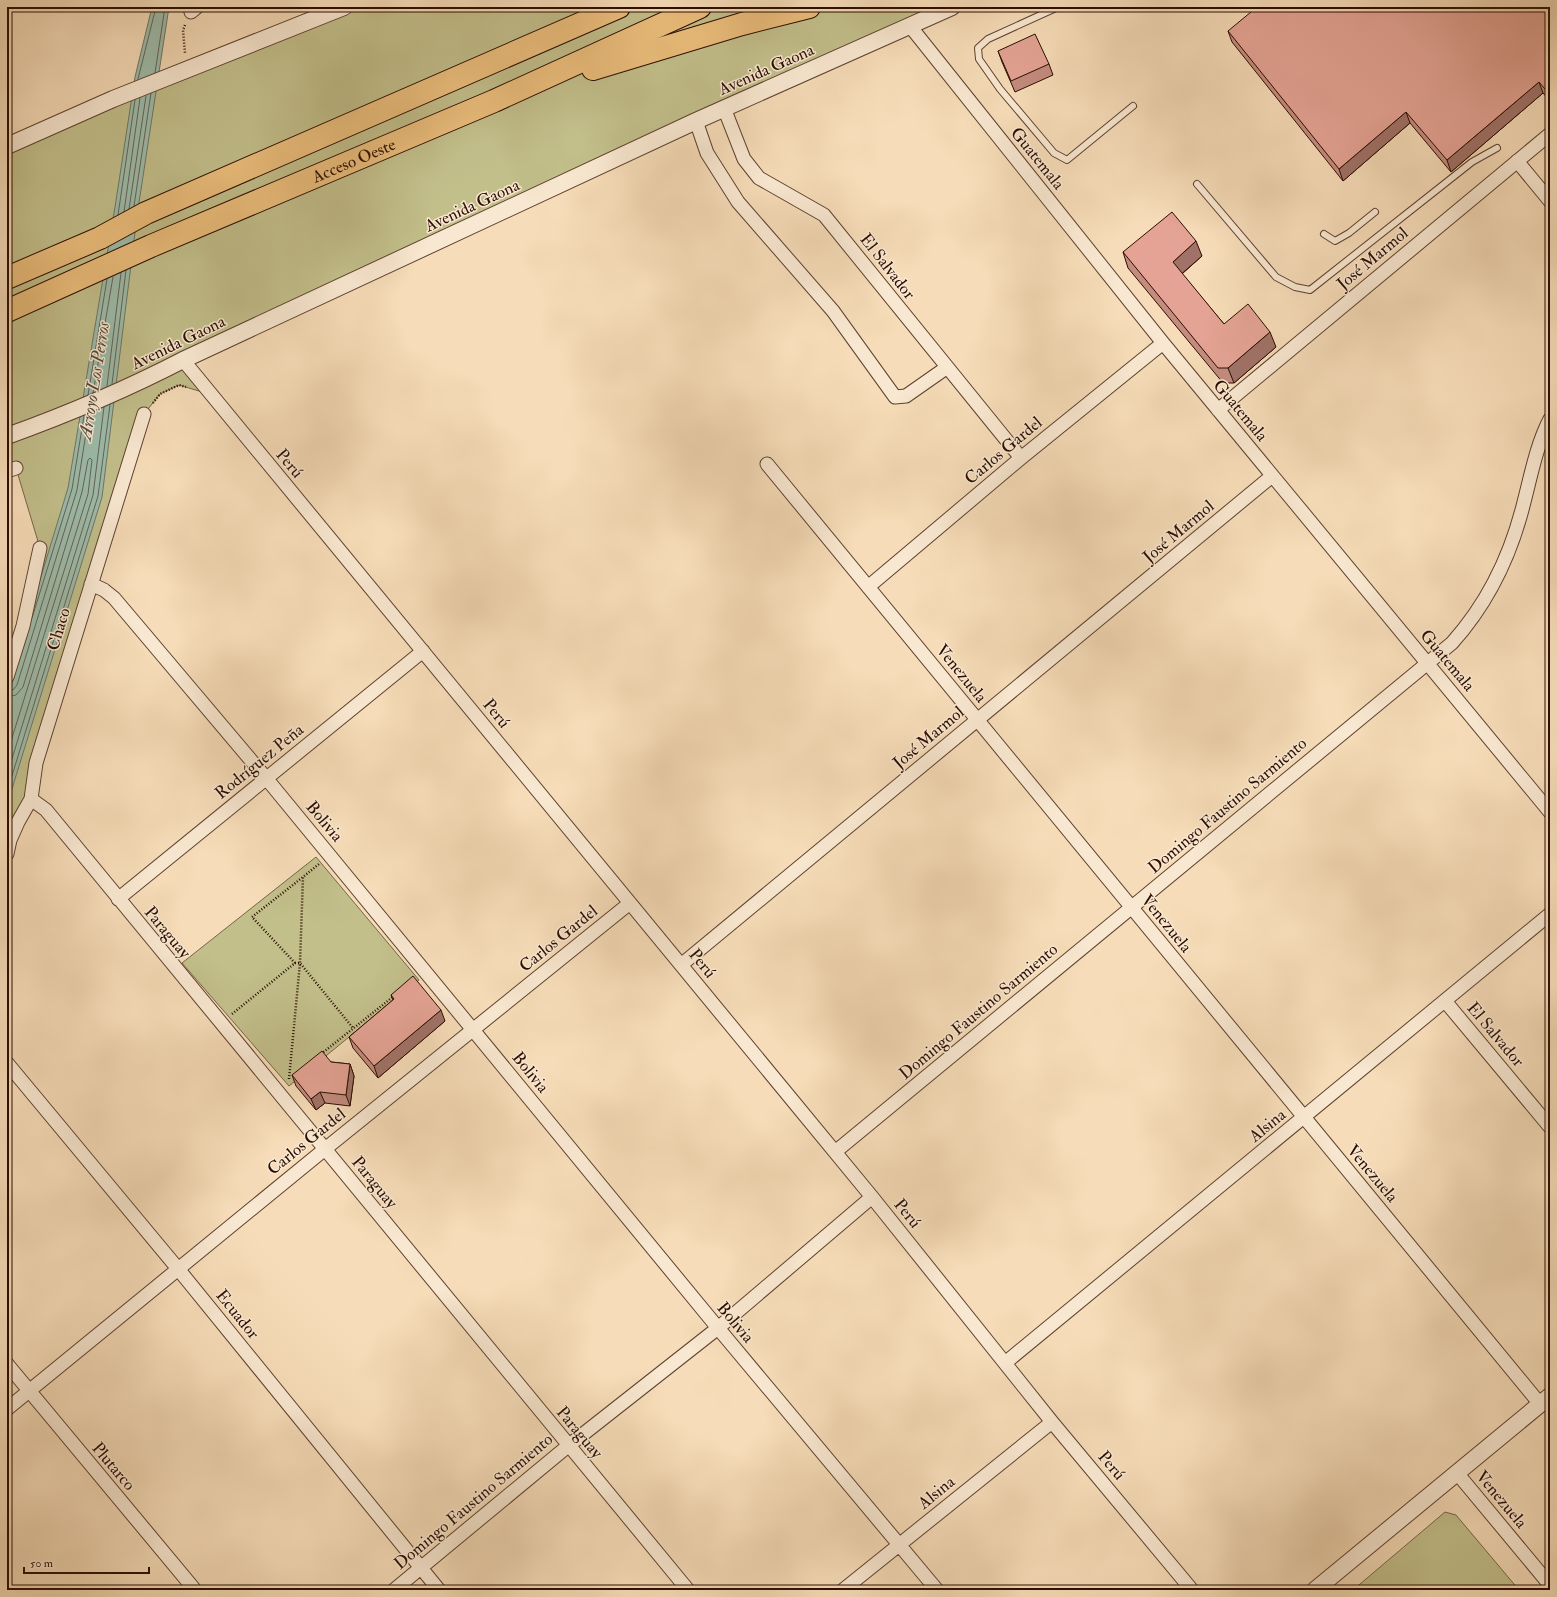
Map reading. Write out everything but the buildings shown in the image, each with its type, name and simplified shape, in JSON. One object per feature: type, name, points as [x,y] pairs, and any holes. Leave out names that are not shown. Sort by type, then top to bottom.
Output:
[{"type":"highway","name":"Acceso Oeste","points":[[7,278],[100,238],[146,213],[618,7]]},
{"type":"highway","name":"Acceso Oeste","points":[[7,311],[151,246],[494,101],[700,7]]},
{"type":"highway","points":[[494,101],[697,37],[808,7]]},
{"type":"street","points":[[7,146],[113,99],[344,7]]},
{"type":"street","name":"Avenida Gaona","points":[[7,436],[80,409],[141,382],[183,360],[724,108],[952,7]]},
{"type":"street","name":"Guatemala","points":[[910,26],[1163,343],[1550,812]]},
{"type":"street","name":"El Salvador","points":[[724,108],[744,159],[759,178],[824,215],[1020,458]]},
{"type":"street","points":[[696,121],[707,153],[738,202],[833,311],[895,397],[906,396],[946,368]]},
{"type":"street","name":"José Marmol","points":[[1218,410],[1550,134]]},
{"type":"street","points":[[1517,161],[1550,201]]},
{"type":"street","name":"Carlos Gardel","points":[[868,587],[1020,458],[1163,343]]},
{"type":"street","name":"Perú","points":[[183,360],[872,1197],[1052,1422],[1192,1590]]},
{"type":"street","name":"Chaco","points":[[7,854],[15,828],[32,799],[36,764],[144,414]]},
{"type":"street","name":"Domingo Faustino Sarmiento","points":[[835,1152],[1452,642],[1472,620],[1488,595],[1508,553],[1516,530],[1533,463],[1549,426]]},
{"type":"street","name":"Venezuela","points":[[767,464],[1304,1118],[1545,1400]]},
{"type":"street","name":"José Marmol","points":[[681,965],[1272,476]]},
{"type":"street","name":"Chaco","points":[[7,677],[23,626],[40,548]]},
{"type":"street","name":"Bolivia","points":[[91,584],[104,590],[114,598],[266,778],[718,1328],[937,1590]]},
{"type":"street","name":"Rodríguez Peña","points":[[118,899],[423,652]]},
{"type":"street","name":"Paraguay","points":[[32,799],[46,810],[220,1024],[325,1149],[688,1590]]},
{"type":"street","name":"Carlos Gardel","points":[[7,1409],[179,1270],[325,1149],[630,903]]},
{"type":"street","name":"Alsina","points":[[1005,1363],[1550,914]]},
{"type":"street","name":"El Salvador","points":[[1445,1001],[1550,1127]]},
{"type":"street","name":"Ecuador","points":[[7,1063],[179,1270],[439,1590]]},
{"type":"street","name":"Domingo Faustino Sarmiento","points":[[394,1590],[568,1446],[718,1328],[872,1197]]},
{"type":"street","name":"Plutarco","points":[[7,1364],[195,1590]]},
{"type":"street","points":[[1315,1590],[1545,1400]]},
{"type":"street","name":"Alsina","points":[[843,1590],[1052,1422]]},
{"type":"street","name":"Venezuela","points":[[1457,1473],[1550,1584]]},
{"type":"lane","points":[[1058,7],[988,39],[978,48],[979,59],[1000,90],[1054,153],[1067,160],[1133,106]]},
{"type":"lane","points":[[1197,184],[1276,277],[1295,287],[1310,290],[1472,162],[1497,148]]},
{"type":"lane","points":[[1324,234],[1335,241],[1349,233],[1375,212]]},
{"type":"path","points":[[189,69],[183,30],[192,9]]},
{"type":"path","points":[[144,414],[160,394],[179,385],[212,395]]},
{"type":"path","points":[[295,964],[252,917],[330,855]]},
{"type":"path","points":[[289,1079],[300,963],[303,877]]},
{"type":"path","points":[[220,1024],[295,964],[300,963]]},
{"type":"path","points":[[300,963],[352,1028]]},
{"type":"path","points":[[318,1056],[395,995]]},
{"type":"path","points":[[275,1090],[295,1074]]},
{"type":"shaded area","points":[[344,7],[952,7],[183,360],[212,395],[179,385],[160,394],[144,414],[7,854],[7,677],[40,548],[16,468],[7,471],[7,146]]},
{"type":"shaded area","points":[[316,857],[419,980],[289,1086],[182,963]]},
{"type":"shaded area","points":[[1445,1512],[1456,1515],[1519,1590],[1353,1590]]},
{"type":"water","name":"Arroyo Los Perros","points":[[152,7],[169,7],[138,209],[102,497],[7,805],[7,688],[68,488],[135,77]]}]
